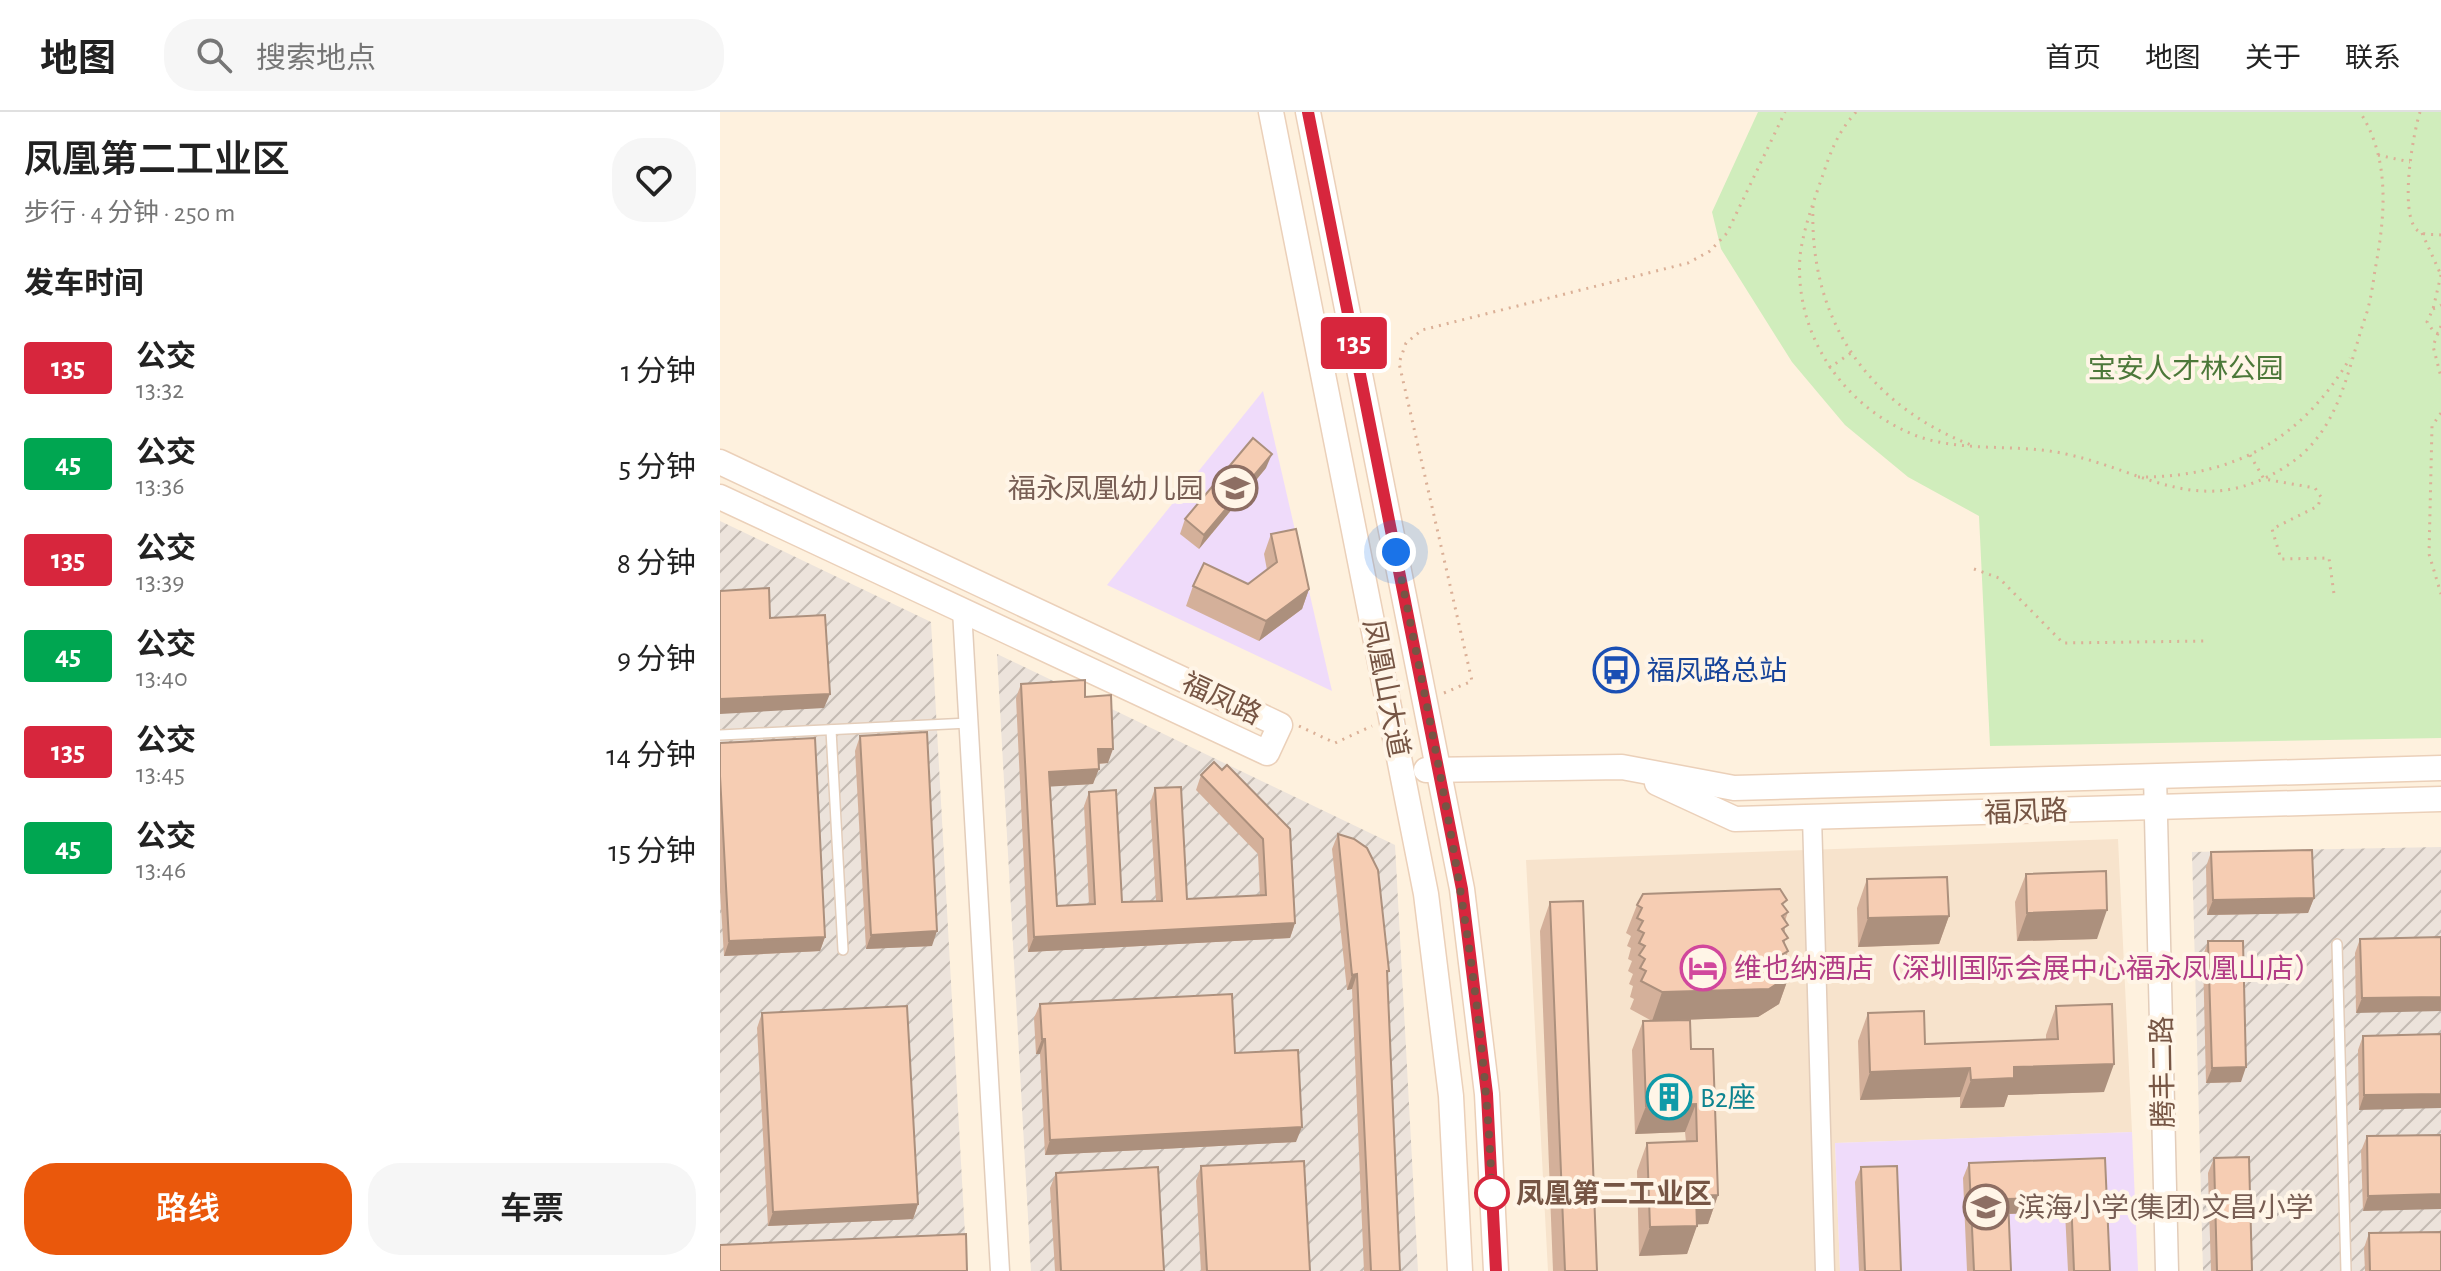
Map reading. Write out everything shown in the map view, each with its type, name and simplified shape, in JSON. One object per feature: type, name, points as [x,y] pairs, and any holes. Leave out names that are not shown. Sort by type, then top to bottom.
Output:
[{"type":"main road","name":"凤凰山大道","points":[[1271,112],[1426,894],[1451,1096],[1460,1271]]},
{"type":"main road","name":"凤凰山大道","points":[[1308,112],[1462,889],[1487,1094],[1496,1271]]},
{"type":"main road","name":"福凤路","points":[[720,462],[1280,725],[1267,753],[720,497]]},
{"type":"main road","name":"福凤路","points":[[1403,770],[1622,767],[1734,788],[2441,768]]},
{"type":"main road","name":"福凤路","points":[[1622,767],[1735,819],[2441,799]]},
{"type":"street","points":[[962,610],[1000,1271]]},
{"type":"street","name":"腾丰二路","points":[[2155,776],[2167,1271]]},
{"type":"street","points":[[1812,817],[1825,1271]]},
{"type":"lane","points":[[720,735],[969,723]]},
{"type":"lane","points":[[831,730],[843,950]]},
{"type":"lane","points":[[2337,944],[2346,1271]]},
{"type":"path","points":[[1472,681],[1399,363],[1406,343],[1422,330],[1700,258],[1727,233],[1785,112]]},
{"type":"path","points":[[1856,112],[1839,131],[1802,244],[1801,287],[1806,315],[1815,342],[1829,368],[1847,390],[1892,425],[1918,436],[1946,443],[2056,452],[2187,491],[2213,492],[2264,479],[2287,466],[2308,449],[2325,429],[2338,406],[2369,306],[2383,227],[2384,203],[2378,155],[2360,112]]},
{"type":"path","points":[[2420,112],[2410,162],[2411,219],[2422,233],[2441,235]]},
{"type":"path","points":[[2378,155],[2410,162]]},
{"type":"path","points":[[1814,202],[1812,234],[1823,296],[1851,353],[1892,400],[1945,435],[1974,446]]},
{"type":"path","points":[[2422,233],[2441,275],[2427,322],[2434,332],[2441,335]]},
{"type":"path","points":[[2433,309],[2441,305]]},
{"type":"path","points":[[2441,326],[2433,346],[2441,377]]},
{"type":"path","points":[[1829,368],[1851,353]]},
{"type":"path","points":[[2136,477],[2194,474],[2250,455],[2298,423],[2337,380],[2352,355]]},
{"type":"path","points":[[2441,413],[2432,426],[2429,539],[2429,554],[2441,594]]},
{"type":"path","points":[[2250,455],[2264,479],[2315,488],[2321,497],[2318,506],[2272,529],[2281,559],[2329,558],[2334,594]]},
{"type":"path","points":[[1974,569],[1999,578],[2063,643],[2206,641]]},
{"type":"shaded area","name":"福永凤凰幼儿园","points":[[1263,391],[1332,691],[1107,585]]},
{"type":"shaded area","points":[[720,521],[931,622],[967,1271],[720,1271]]},
{"type":"shaded area","points":[[997,654],[1395,845],[1418,1271],[1031,1271]]},
{"type":"shaded area","points":[[2118,839],[2132,1132],[1835,1143],[1840,1271],[1548,1271],[1526,860]]},
{"type":"shaded area","points":[[2441,847],[2441,1271],[2203,1271],[2192,852]]},
{"type":"shaded area","name":"滨海小学(集团)文昌小学","points":[[2132,1132],[2138,1271],[1840,1271],[1835,1143]]},
{"type":"green space","name":"宝安人才林公园","points":[[1758,112],[2441,112],[2441,738],[1990,746],[1979,516],[1908,477],[1845,425],[1792,362],[1721,249],[1712,212]]},
{"type":"building","points":[[1253,438],[1272,454],[1204,535],[1185,519]]},
{"type":"building","points":[[1296,529],[1309,589],[1266,621],[1193,586],[1204,563],[1248,584],[1277,562],[1271,534]]},
{"type":"building","points":[[769,588],[770,618],[825,615],[830,694],[720,699],[720,591]]},
{"type":"building","points":[[1085,680],[1085,697],[1111,695],[1113,749],[1098,749],[1099,769],[1049,772],[1057,906],[1095,904],[1089,792],[1116,790],[1122,902],[1162,901],[1155,788],[1181,787],[1187,899],[1266,895],[1263,839],[1201,775],[1214,762],[1222,770],[1227,765],[1290,829],[1295,923],[1034,937],[1021,684]]},
{"type":"building","points":[[927,732],[937,931],[871,935],[860,736]]},
{"type":"building","points":[[815,738],[825,937],[729,941],[720,743]]},
{"type":"building","points":[[1338,834],[1354,839],[1367,848],[1378,870],[1389,971],[1400,1271],[1371,1271],[1357,974],[1352,975]]},
{"type":"building","points":[[2312,850],[2314,898],[2213,900],[2211,852]]},
{"type":"building","points":[[2106,871],[2107,910],[2027,913],[2026,874]]},
{"type":"building","points":[[1947,877],[1949,916],[1868,918],[1867,879]]},
{"type":"building","name":"维也纳酒店（深圳国际会展中心福永凤凰山店）","points":[[1780,889],[1787,900],[1782,904],[1788,912],[1782,916],[1788,925],[1782,929],[1788,938],[1783,941],[1788,951],[1783,954],[1789,963],[1783,967],[1789,976],[1769,989],[1662,992],[1641,981],[1646,971],[1640,968],[1645,959],[1639,955],[1645,946],[1639,943],[1644,933],[1638,930],[1643,921],[1637,918],[1642,908],[1637,905],[1643,894]]},
{"type":"building","points":[[1583,901],[1597,1271],[1565,1271],[1550,902]]},
{"type":"building","points":[[2441,937],[2441,997],[2362,998],[2360,939]]},
{"type":"building","points":[[2208,941],[2243,941],[2246,1067],[2212,1068]]},
{"type":"building","points":[[1232,994],[1235,1053],[1298,1050],[1302,1127],[1050,1140],[1045,1039],[1042,1039],[1040,1004]]},
{"type":"building","points":[[2112,1004],[2114,1064],[2014,1067],[2014,1078],[1971,1080],[1970,1068],[1870,1072],[1868,1013],[1924,1011],[1925,1044],[2058,1039],[2056,1006]]},
{"type":"building","points":[[907,1006],[918,1204],[773,1212],[762,1013]]},
{"type":"building","points":[[1690,1020],[1691,1049],[1713,1049],[1718,1195],[1696,1196],[1697,1226],[1650,1227],[1647,1143],[1697,1141],[1696,1104],[1646,1106],[1643,1021]]},
{"type":"building","points":[[2441,1034],[2441,1094],[2364,1095],[2363,1036]]},
{"type":"building","points":[[2441,1135],[2441,1194],[2368,1196],[2367,1136]]},
{"type":"building","points":[[2249,1157],[2252,1271],[2217,1271],[2214,1158]]},
{"type":"building","points":[[2105,1158],[2110,1271],[2074,1271],[2071,1197],[2008,1199],[2011,1271],[1974,1271],[1969,1163]]},
{"type":"building","points":[[1304,1161],[1310,1271],[1207,1271],[1201,1166]]},
{"type":"building","points":[[1897,1166],[1901,1271],[1865,1271],[1861,1167]]},
{"type":"building","points":[[1158,1167],[1164,1271],[1061,1271],[1056,1173]]},
{"type":"building","points":[[2441,1232],[2441,1271],[2370,1271],[2369,1233]]},
{"type":"building","points":[[966,1234],[967,1271],[720,1271],[720,1245]]},
{"type":"bus line","name":"135","points":[[1308,112],[1462,889],[1487,1094],[1496,1271]]},
{"type":"place","name":"福永凤凰幼儿园","points":[[1235,488]]},
{"type":"place","name":"福凤路总站","points":[[1616,670]]},
{"type":"place","name":"维也纳酒店（深圳国际会展中心福永凤凰山店）","points":[[1703,968]]},
{"type":"place","name":"B2座","points":[[1669,1097]]},
{"type":"place","name":"凤凰第二工业区","points":[[1492,1193]]},
{"type":"place","name":"滨海小学(集团)文昌小学","points":[[1986,1207]]},
{"type":"route","points":[[1396,552],[1462,889],[1487,1094],[1492,1193]]}]
